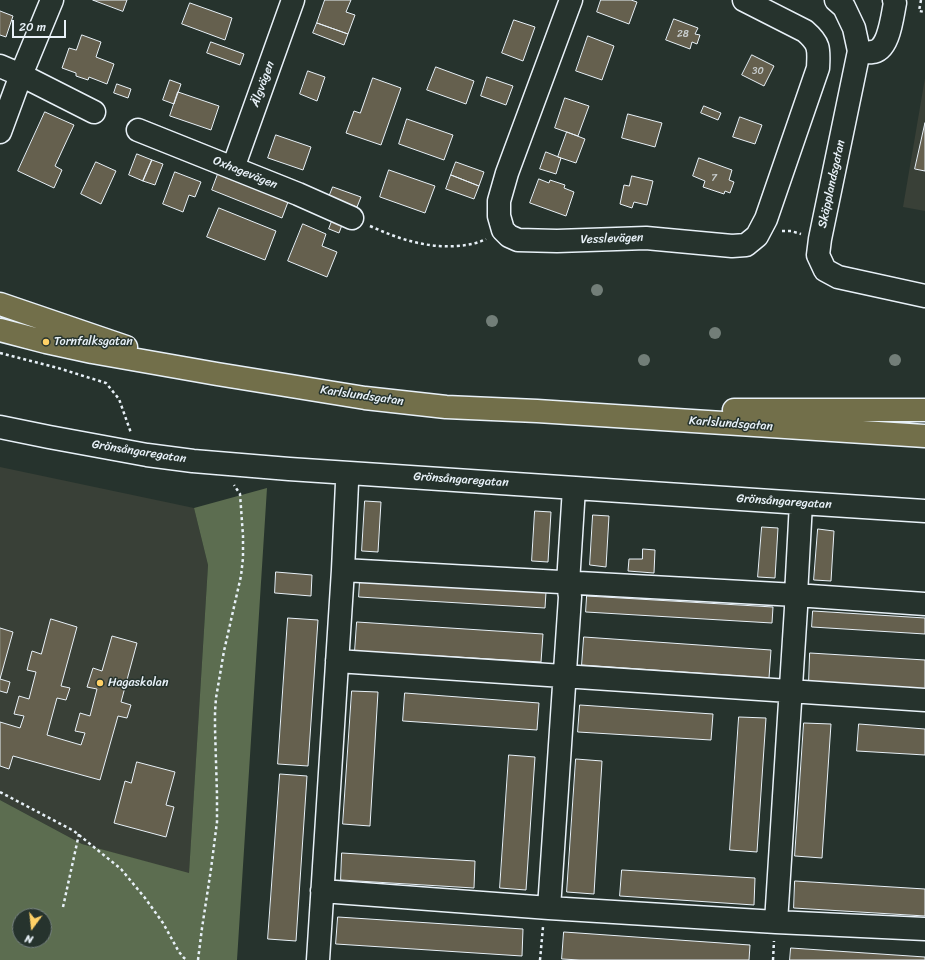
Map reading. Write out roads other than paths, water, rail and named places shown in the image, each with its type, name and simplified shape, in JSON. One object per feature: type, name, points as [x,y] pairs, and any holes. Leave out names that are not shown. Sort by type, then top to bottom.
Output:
[{"type":"main road","name":"Karlslundsgatan","points":[[0,304],[190,369]]},
{"type":"main road","name":"Karlslundsgatan","points":[[0,330],[92,352],[364,398],[446,407],[537,411],[925,436]]},
{"type":"main road","name":"Karlslundsgatan","points":[[537,411],[925,410]]},
{"type":"street","points":[[0,132],[52,0]]},
{"type":"street","name":"Älgvägen","points":[[233,168],[293,0]]},
{"type":"street","name":"Vesslevägen","points":[[571,0],[507,173],[499,201],[499,216],[503,230],[509,236],[518,240],[557,241],[646,238],[732,246],[746,245],[757,236],[761,229],[818,68],[819,50],[814,38],[805,31],[744,0]]},
{"type":"street","name":"Skäpplandsgatan","points":[[836,0],[844,7],[854,28],[859,51],[818,255],[825,270],[838,277],[925,296]]},
{"type":"street","points":[[859,51],[873,52],[882,47],[889,33],[895,3],[894,0]]},
{"type":"street","points":[[0,66],[22,75],[94,112]]},
{"type":"street","name":"Oxhagevägen","points":[[138,130],[352,218]]},
{"type":"street","name":"Grönsångaregatan","points":[[0,427],[139,454],[193,461],[289,469],[925,511]]},
{"type":"street","points":[[318,960],[343,570],[347,483]]},
{"type":"street","points":[[547,907],[565,676],[570,596],[568,583],[574,488]]},
{"type":"street","points":[[776,922],[796,608],[801,503]]},
{"type":"street","points":[[343,570],[925,604]]},
{"type":"street","points":[[337,661],[925,700]]},
{"type":"street","points":[[322,891],[776,922],[925,930]]},
{"type":"place","name":"Tornfalksgatan","points":[[46,342]]},
{"type":"place","name":"Hagaskolan","points":[[100,683]]}]
